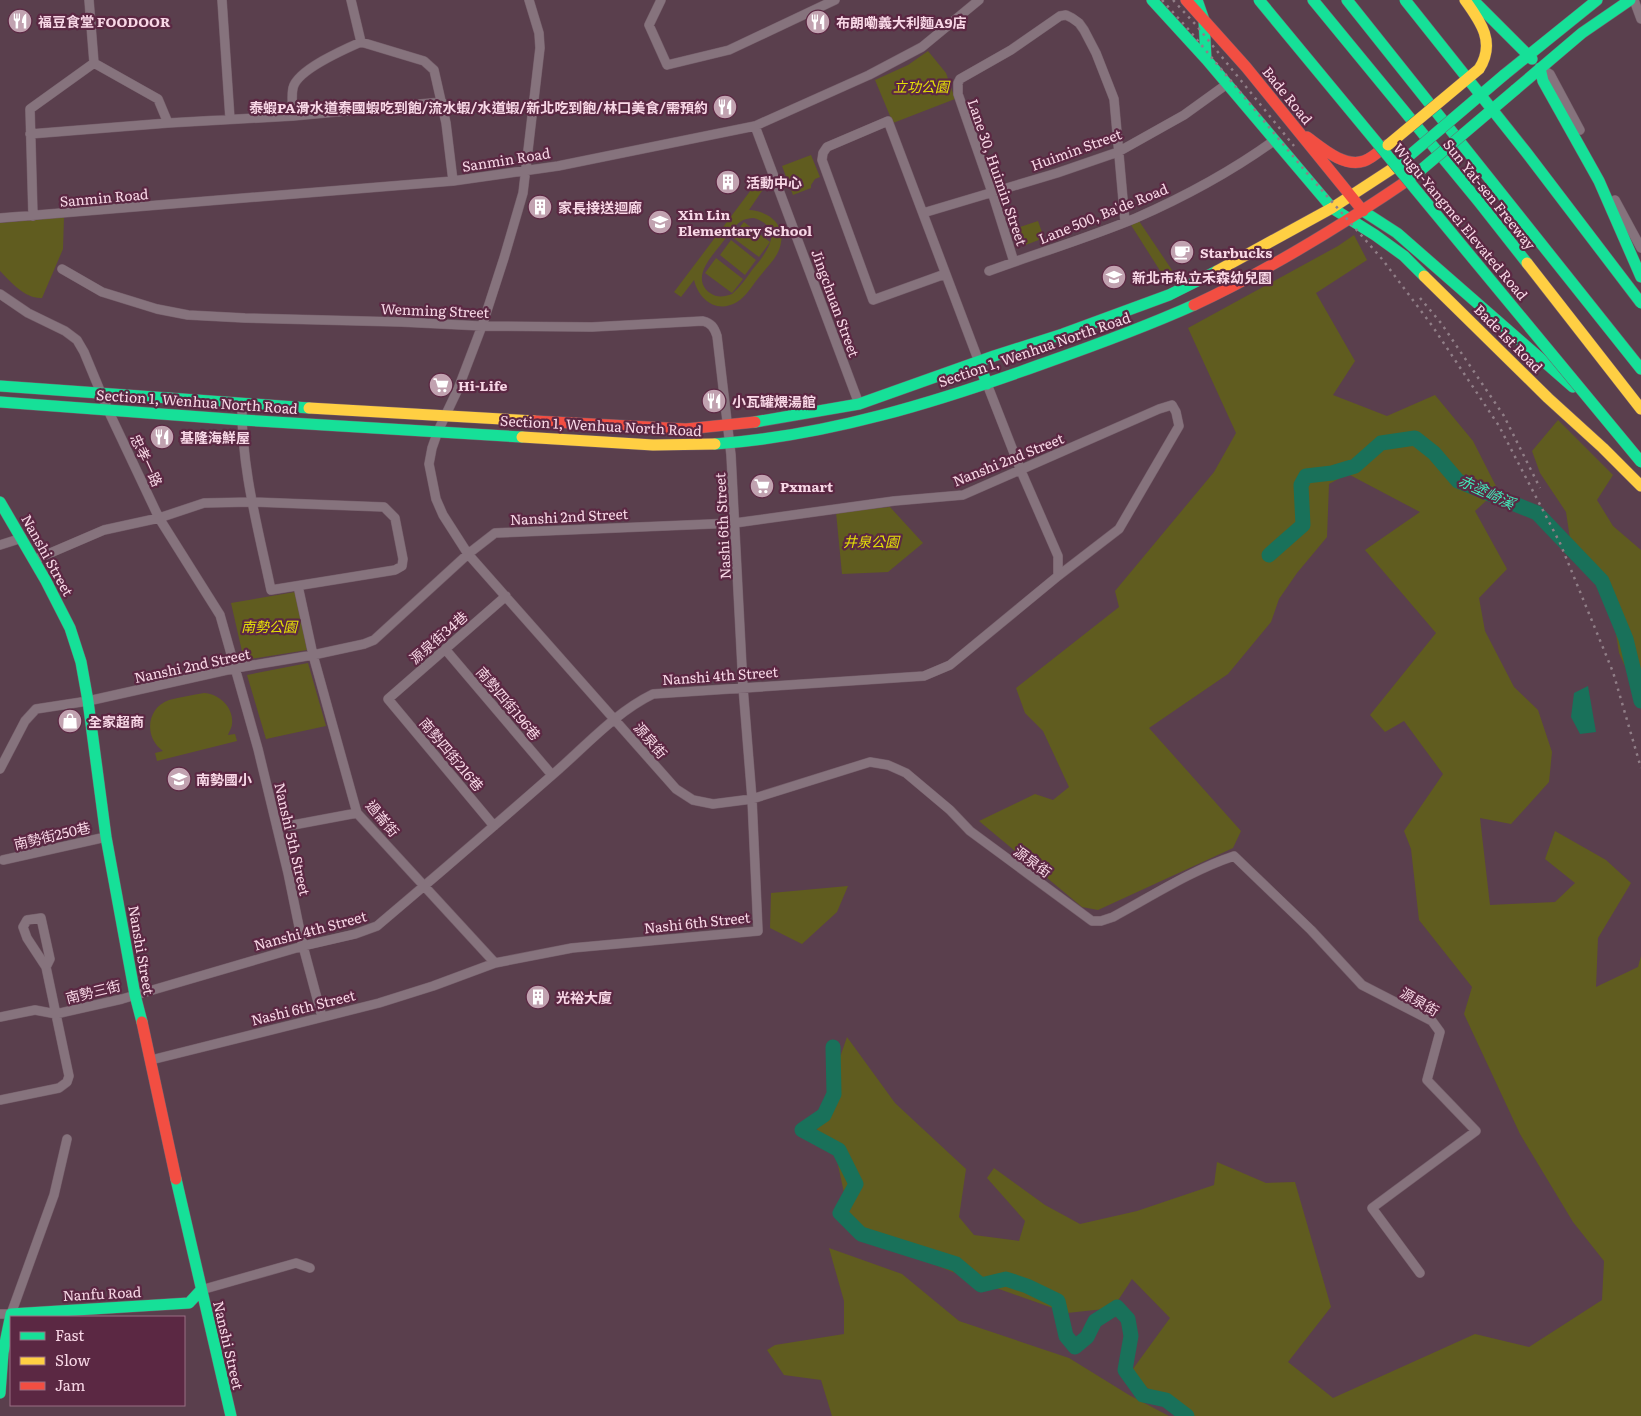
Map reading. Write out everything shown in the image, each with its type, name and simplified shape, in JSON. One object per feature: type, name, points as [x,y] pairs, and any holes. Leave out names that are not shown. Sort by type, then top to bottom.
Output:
[{"type":"main road","points":[[1152,0],[1206,59],[1332,208]]},
{"type":"main road","name":"Bade Road","points":[[1186,0],[1246,67],[1363,211],[1397,234],[1440,270],[1607,417],[1641,450]]},
{"type":"main road","points":[[1197,0],[1204,20],[1206,59]]},
{"type":"main road","name":"Wugu-Yangmei Elevated Road","points":[[1259,0],[1641,462]]},
{"type":"main road","name":"Sun Yat-sen Freeway","points":[[1348,0],[1641,369]]},
{"type":"main road","points":[[1360,0],[1376,20],[1387,49]]},
{"type":"main road","points":[[1405,0],[1526,152],[1641,303]]},
{"type":"main road","points":[[1296,129],[1335,157],[1351,161],[1363,161],[1388,145],[1479,69],[1487,53],[1487,39],[1477,18],[1465,0]]},
{"type":"main road","points":[[1473,0],[1540,68],[1543,81],[1599,181],[1641,277]]},
{"type":"main road","name":"Section 1, Wenhua North Road","points":[[0,386],[242,404],[686,429],[774,420],[859,404],[1064,334],[1169,295],[1235,262],[1332,208],[1403,161],[1528,55],[1597,0]]},
{"type":"main road","name":"Section 1, Wenhua North Road","points":[[0,402],[242,420],[653,445],[730,443],[771,438],[864,420],[987,384],[1082,350],[1176,313],[1230,288],[1349,220],[1415,175],[1582,33],[1632,0]]},
{"type":"main road","name":"Sun Yat-sen Freeway","points":[[1315,2],[1479,202],[1641,409]]},
{"type":"main road","name":"Bade 1st Road","points":[[1332,208],[1404,256],[1548,398],[1641,486]]},
{"type":"main road","points":[[979,362],[987,384]]},
{"type":"main road","name":"Nanshi Street","points":[[0,502],[22,538],[70,628],[81,662],[106,837],[135,995],[231,1416]]},
{"type":"main road","name":"Nanfu Road","points":[[6,1314],[189,1303],[201,1290]]},
{"type":"main road","points":[[0,1393],[6,1314]]},
{"type":"street","points":[[89,0],[94,63]]},
{"type":"street","points":[[222,0],[230,119]]},
{"type":"street","points":[[351,0],[361,42]]},
{"type":"street","name":"源泉街","points":[[529,0],[539,34],[540,48],[523,193],[482,326],[458,389],[438,431],[429,464],[431,481],[442,515],[468,554],[676,790],[692,800],[713,804],[752,799],[870,762],[888,764],[906,772],[950,810],[970,831],[1092,921],[1101,921],[1113,917],[1222,860],[1234,856],[1311,930],[1362,985],[1432,1021],[1440,1032],[1426,1080],[1476,1131],[1372,1208],[1420,1273]]},
{"type":"street","points":[[661,0],[649,24],[667,65],[729,50],[824,2],[835,0]]},
{"type":"street","name":"Sanmin Road","points":[[0,218],[453,181],[526,171],[755,126],[869,75],[922,47],[979,0]]},
{"type":"street","points":[[1632,0],[1641,19]]},
{"type":"street","name":"Lane 30, Huimin Street","points":[[1014,262],[958,94],[958,83],[960,79],[1011,50],[1060,16],[1066,15],[1079,23],[1096,53],[1114,99],[1125,222]]},
{"type":"street","points":[[293,116],[293,88],[297,80],[326,58],[361,42],[424,61],[434,70],[442,102],[453,181]]},
{"type":"street","points":[[94,63],[158,99],[168,123]]},
{"type":"street","points":[[33,216],[30,110],[94,63]]},
{"type":"street","points":[[1540,68],[1550,74],[1641,248]]},
{"type":"street","name":"Huimin Street","points":[[923,213],[1057,173],[1118,152],[1184,115],[1226,84]]},
{"type":"street","points":[[30,134],[168,123],[293,116],[442,102]]},
{"type":"street","points":[[945,274],[873,300],[822,160],[823,153],[832,144],[888,121],[979,362]]},
{"type":"street","name":"Jingchuan Street","points":[[755,126],[859,404]]},
{"type":"street","name":"Lane 500, Ba'de Road","points":[[990,272],[1125,222],[1191,191],[1236,166],[1275,140]]},
{"type":"street","name":"Wenming Street","points":[[62,269],[102,292],[157,309],[188,314],[254,319],[401,322],[482,326],[592,327],[702,321],[709,323],[715,328],[717,336],[728,426]]},
{"type":"street","name":"忠孝一路","points":[[0,294],[28,313],[65,331],[77,340],[159,518],[220,615],[236,668]]},
{"type":"street","points":[[987,384],[1021,471],[1058,556],[1058,576]]},
{"type":"street","points":[[34,560],[104,530],[159,518],[204,503],[252,502],[384,507],[395,518],[403,559],[402,566],[395,570],[271,590],[252,502],[247,474],[242,404]]},
{"type":"street","name":"Nanshi 2nd Street","points":[[0,769],[25,721],[36,709],[88,701],[236,668],[313,655],[374,640],[468,554],[495,533],[735,523],[894,501],[963,495],[1172,405]]},
{"type":"street","name":"Nanshi 4th Street","points":[[135,995],[303,946],[356,934],[377,926],[614,720],[640,700],[653,694],[924,676],[950,665],[1058,576],[1119,530],[1179,426],[1176,412],[1172,405]]},
{"type":"street","name":"Nashi 6th Street","points":[[151,1060],[388,1000],[434,986],[494,963],[572,948],[758,931],[752,799],[743,688],[728,426]]},
{"type":"street","points":[[0,545],[22,538]]},
{"type":"street","name":"過崙街","points":[[298,586],[313,655],[357,813],[494,963]]},
{"type":"street","name":"源泉街34巷","points":[[388,699],[506,596]]},
{"type":"street","name":"南勢四街196巷","points":[[445,649],[552,775]]},
{"type":"street","name":"Nanshi 5th Street","points":[[236,668],[258,750],[303,946],[322,1017]]},
{"type":"street","name":"南勢四街216巷","points":[[388,699],[494,826]]},
{"type":"street","points":[[277,828],[357,813]]},
{"type":"street","name":"南勢街250巷","points":[[3,860],[106,837]]},
{"type":"street","points":[[0,1100],[59,1088],[67,1082],[69,1076],[46,967],[27,938],[23,928],[27,920],[41,918],[50,960],[46,967]]},
{"type":"street","name":"南勢三街","points":[[0,1016],[35,1010],[56,1014],[135,995]]},
{"type":"street","points":[[6,1314],[54,1195],[67,1139]]},
{"type":"street","points":[[201,1290],[296,1263],[310,1268]]},
{"type":"green space","name":"立功公園","points":[[928,51],[946,73],[955,99],[893,123],[875,80],[908,65]]},
{"type":"green space","points":[[811,155],[820,177],[815,179],[811,188],[793,195],[782,166]]},
{"type":"green space","points":[[757,182],[764,188],[749,210],[769,216],[778,225],[781,232],[780,247],[772,262],[744,297],[730,305],[716,306],[710,303],[700,294],[694,280],[681,297],[674,292]],"holes":[[[754,218],[764,223],[771,235],[770,242],[762,257],[745,280],[732,294],[715,296],[710,293],[704,287],[702,274],[713,254],[737,224]]]},
{"type":"green space","points":[[64,217],[63,249],[42,298],[30,296],[14,285],[0,271],[0,223]]},
{"type":"green space","points":[[1038,221],[1044,238],[1023,246],[1017,228]]},
{"type":"green space","points":[[1139,221],[1174,273],[1164,277],[1131,225]]},
{"type":"green space","points":[[744,222],[770,242],[759,257],[732,237]]},
{"type":"green space","points":[[1354,235],[1367,260],[1316,293],[1355,361],[1333,395],[1387,416],[1435,395],[1473,441],[1498,490],[1475,511],[1507,569],[1479,598],[1485,631],[1514,687],[1538,710],[1552,752],[1549,782],[1511,824],[1480,818],[1490,905],[1555,902],[1575,883],[1545,859],[1555,831],[1606,860],[1631,883],[1598,938],[1596,987],[1638,967],[1641,956],[1641,1416],[1180,1416],[1130,1373],[1170,1318],[1132,1279],[1113,1308],[1067,1313],[968,1278],[875,1241],[848,1211],[836,1156],[815,1139],[821,1112],[847,1037],[895,1103],[966,1169],[959,1217],[974,1235],[1019,1241],[1025,1221],[987,1178],[994,1168],[1045,1205],[1080,1224],[1137,1211],[1214,1185],[1217,1162],[1266,1183],[1295,1182],[1331,1307],[1288,1362],[1333,1398],[1475,1334],[1529,1347],[1602,1300],[1604,1261],[1573,1222],[1520,1134],[1464,1014],[1472,987],[1419,920],[1411,849],[1404,831],[1443,774],[1404,721],[1385,732],[1370,715],[1436,633],[1365,550],[1420,512],[1348,474],[1329,484],[1327,537],[1297,573],[1279,599],[1271,622],[1228,674],[1149,728],[1241,831],[1233,848],[1098,910],[1082,907],[979,821],[1035,794],[1053,800],[1069,787],[1043,731],[1025,713],[1016,688],[1119,607],[1115,591],[1214,472],[1236,433],[1188,328],[1338,246]]},
{"type":"green space","points":[[731,240],[756,260],[745,275],[720,255]]},
{"type":"green space","points":[[716,258],[743,279],[732,293],[705,273]]},
{"type":"green space","points":[[1558,420],[1613,475],[1597,500],[1613,526],[1641,550],[1641,702],[1619,653],[1608,583],[1572,552],[1566,512],[1540,473],[1532,451]]},
{"type":"green space","name":"井泉公園","points":[[890,507],[923,543],[888,572],[842,574],[836,512]]},
{"type":"green space","name":"南勢公園","points":[[295,592],[307,650],[244,660],[231,603]]},
{"type":"green space","points":[[308,663],[326,726],[266,739],[247,675]]},
{"type":"green space","points":[[204,693],[215,696],[228,707],[231,712],[232,724],[228,735],[235,734],[237,741],[157,761],[155,753],[163,751],[153,739],[150,731],[152,716],[156,710],[161,704],[169,700]]},
{"type":"green space","points":[[848,886],[837,912],[802,944],[770,928],[771,893]]},
{"type":"green space","points":[[829,1248],[902,1274],[959,1321],[1069,1358],[1129,1395],[1169,1416],[832,1416],[821,1380],[784,1375],[767,1350],[775,1345],[844,1334],[844,1301]]},
{"type":"shaded area","points":[[1588,686],[1596,732],[1580,734],[1571,717],[1574,693]]},
{"type":"waterway","name":"赤塗崎溪","points":[[1269,555],[1303,525],[1301,485],[1306,476],[1332,473],[1355,466],[1381,443],[1415,438],[1434,453],[1458,481],[1537,513],[1602,581],[1626,639],[1641,701]]},
{"type":"waterway","points":[[833,1047],[834,1094],[824,1115],[802,1130],[839,1150],[856,1184],[840,1213],[861,1234],[956,1264],[981,1285],[1006,1279],[1027,1286],[1058,1301],[1066,1336],[1075,1347],[1087,1337],[1095,1321],[1117,1307],[1128,1319],[1131,1336],[1125,1370],[1143,1395],[1166,1400],[1187,1416]]},
{"type":"railway","points":[[1162,0],[1306,172],[1382,259],[1433,327],[1499,426],[1560,543],[1613,672],[1641,768]]},
{"type":"railway","points":[[1173,0],[1196,25],[1294,146]]},
{"type":"railway","points":[[1420,298],[1441,323],[1504,416],[1540,488]]},
{"type":"traffic: fast","points":[[1152,0],[1206,59],[1332,208],[1404,256],[1424,276]]},
{"type":"traffic: fast","points":[[1197,0],[1204,20],[1206,59]]},
{"type":"traffic: fast","points":[[1259,0],[1641,462]]},
{"type":"traffic: fast","points":[[1313,0],[1527,263]]},
{"type":"traffic: fast","points":[[1347,0],[1641,369]]},
{"type":"traffic: fast","points":[[1405,0],[1526,152],[1641,303]]},
{"type":"traffic: fast","points":[[1473,0],[1532,59]]},
{"type":"traffic: fast","points":[[1504,75],[1597,0]]},
{"type":"traffic: fast","points":[[1515,90],[1582,33],[1630,0]]},
{"type":"traffic: fast","points":[[1540,68],[1543,81],[1599,181],[1641,277]]},
{"type":"traffic: fast","points":[[1403,161],[1504,75]]},
{"type":"traffic: fast","points":[[1415,175],[1515,90]]},
{"type":"traffic: fast","points":[[1363,211],[1397,233],[1573,387]]},
{"type":"traffic: fast","points":[[755,422],[859,404],[994,356],[1063,334],[1169,295],[1217,271]]},
{"type":"traffic: fast","points":[[715,444],[799,433],[840,425],[922,404],[1002,378],[1138,329],[1194,305]]},
{"type":"traffic: fast","points":[[979,362],[987,384]]},
{"type":"traffic: fast","points":[[0,386],[309,408]]},
{"type":"traffic: fast","points":[[0,402],[242,420],[522,437]]},
{"type":"traffic: fast","points":[[0,502],[46,581],[70,628],[81,662],[106,837],[135,995],[142,1022]]},
{"type":"traffic: fast","points":[[176,1179],[231,1416]]},
{"type":"traffic: fast","points":[[11,1316],[11,1314],[189,1303],[201,1290]]},
{"type":"traffic: fast","points":[[0,1393],[3,1353],[10,1319]]},
{"type":"traffic: slow","points":[[1465,0],[1481,25],[1486,42],[1484,59],[1479,69]]},
{"type":"traffic: slow","points":[[1388,145],[1479,69]]},
{"type":"traffic: slow","points":[[1217,271],[1332,208],[1401,163]]},
{"type":"traffic: slow","points":[[1527,263],[1641,409]]},
{"type":"traffic: slow","points":[[1424,276],[1641,486]]},
{"type":"traffic: slow","points":[[309,408],[534,421]]},
{"type":"traffic: slow","points":[[522,437],[653,445],[715,444]]},
{"type":"traffic: jam","points":[[1186,0],[1246,67],[1363,211]]},
{"type":"traffic: jam","points":[[1307,137],[1334,156],[1349,162],[1367,160],[1387,145]]},
{"type":"traffic: jam","points":[[1194,305],[1307,245],[1414,176]]},
{"type":"traffic: jam","points":[[534,421],[686,429],[755,422]]},
{"type":"traffic: jam","points":[[142,1022],[176,1179]]},
{"type":"place","name":"福豆食堂 FOODOOR","points":[[20,21]]},
{"type":"place","name":"布朗嘞義大利麵A9店","points":[[818,22]]},
{"type":"place","name":"泰蝦PA滑水道泰國蝦吃到飽/流水蝦/水道蝦/新北吃到飽/林口美食/需預約","points":[[725,107]]},
{"type":"place","name":"活動中心","points":[[728,182]]},
{"type":"place","name":"家長接送迴廊","points":[[540,207]]},
{"type":"place","name":"Xin Lin Elementary School","points":[[660,222]]},
{"type":"place","name":"Starbucks","points":[[1182,252]]},
{"type":"place","name":"新北市私立禾森幼兒園","points":[[1114,277]]},
{"type":"place","name":"Hi-Life","points":[[441,385]]},
{"type":"place","name":"小瓦罐煨湯館","points":[[714,401]]},
{"type":"place","name":"基隆海鮮屋","points":[[162,437]]},
{"type":"place","name":"Pxmart","points":[[762,486]]},
{"type":"place","name":"全家超商","points":[[70,721]]},
{"type":"place","name":"南勢國小","points":[[179,779]]},
{"type":"place","name":"光裕大廈","points":[[538,997]]}]
